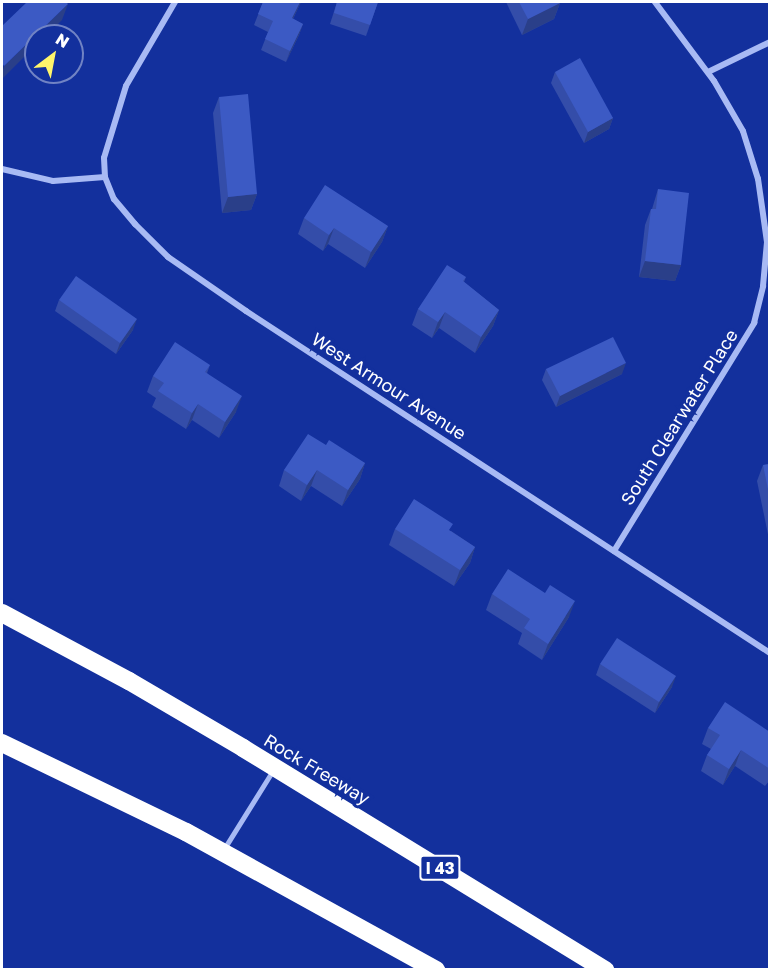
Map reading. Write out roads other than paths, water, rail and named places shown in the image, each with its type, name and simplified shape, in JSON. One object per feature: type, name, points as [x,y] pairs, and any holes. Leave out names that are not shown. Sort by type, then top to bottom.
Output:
[{"type":"highway","name":"Rock Freeway","points":[[2,613],[129,681],[275,767],[605,969]]},
{"type":"highway","points":[[2,743],[223,851],[436,969]]},
{"type":"street","points":[[2,169],[53,181],[105,177],[104,158],[112,123],[126,86],[175,2]]},
{"type":"street","name":"South Clearwater Place","points":[[614,551],[728,369],[754,323],[763,286],[767,242],[758,179],[743,131],[708,72],[656,2]]},
{"type":"street","points":[[708,72],[770,42]]},
{"type":"street","name":"West Armour Avenue","points":[[105,177],[114,199],[168,257],[770,653]]},
{"type":"lane","points":[[223,851],[275,767]]}]
